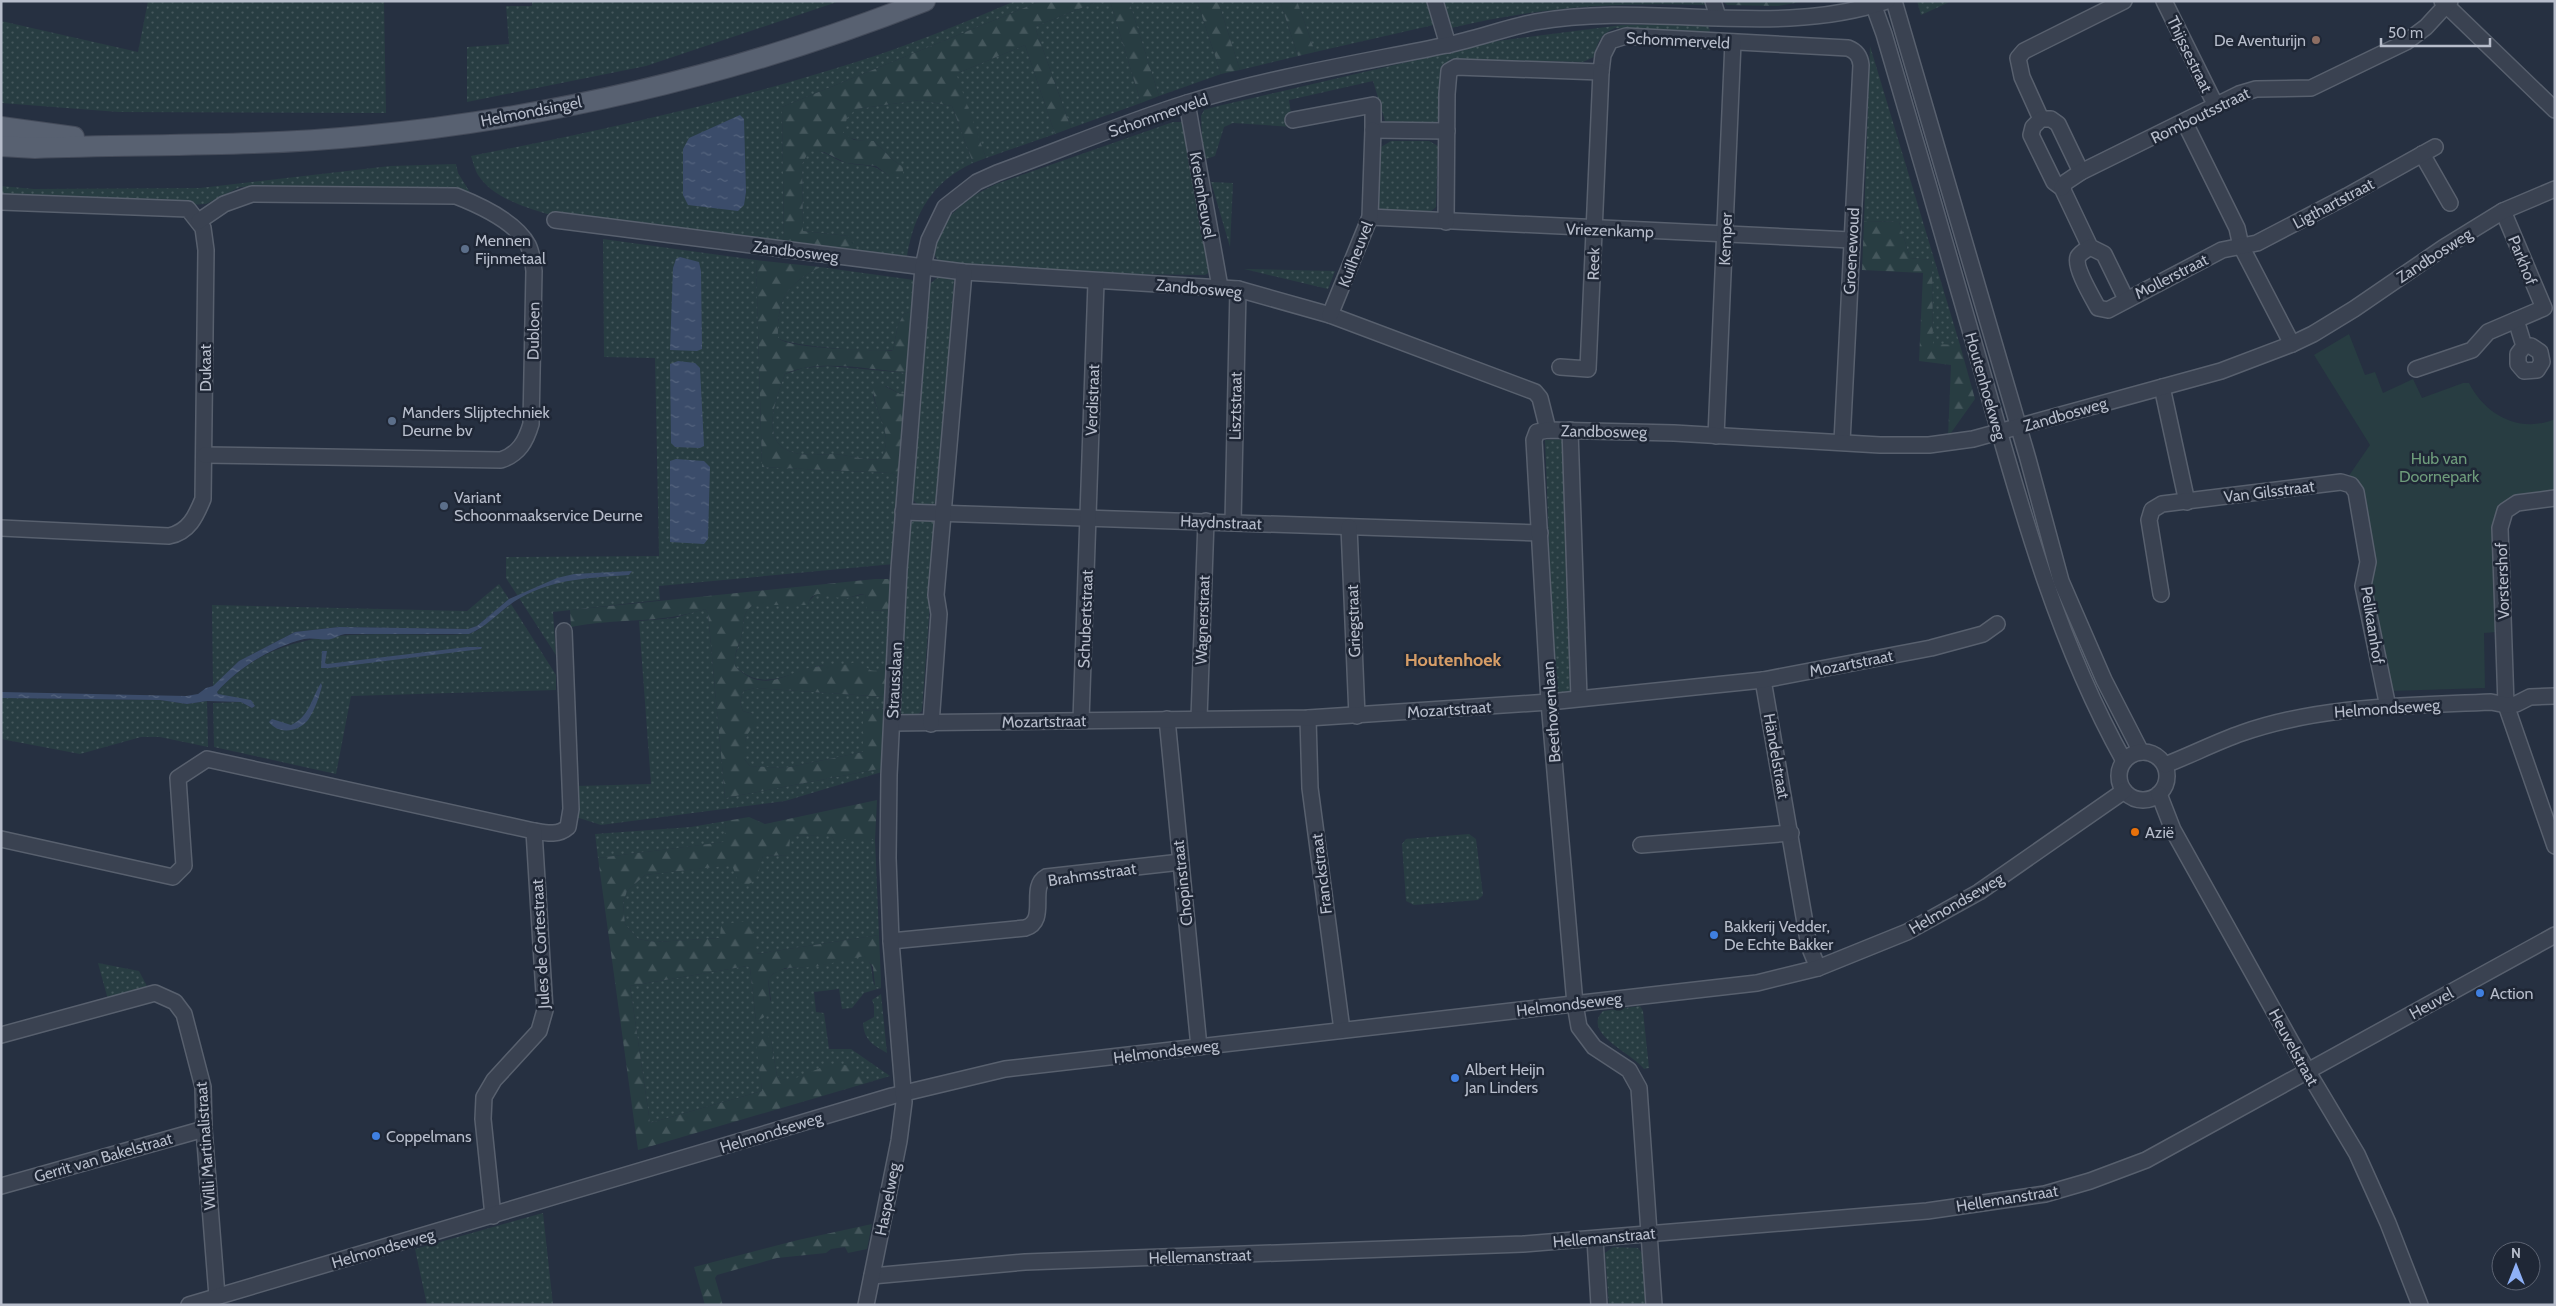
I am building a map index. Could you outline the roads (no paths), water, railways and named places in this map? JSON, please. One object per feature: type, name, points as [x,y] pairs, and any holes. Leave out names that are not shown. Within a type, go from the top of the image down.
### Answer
[{"type":"main road","name":"Helmondsingel","points":[[1,146],[35,148],[274,143],[364,136],[504,117],[611,96],[705,74],[790,49],[925,1]]},
{"type":"main road","name":"Helmondsingel","points":[[1,128],[123,145]]},
{"type":"street","points":[[1434,1],[1448,45]]},
{"type":"street","name":"Schommerveld","points":[[1713,1],[1718,17]]},
{"type":"street","name":"Houtenhoekweg","points":[[1894,1],[2061,581],[2104,680],[2141,752]]},
{"type":"street","name":"Thijssestraat","points":[[2164,1],[2216,106]]},
{"type":"street","points":[[2041,119],[2022,77],[2018,58],[2024,51],[2122,2]]},
{"type":"street","name":"Schommerveld","points":[[923,267],[929,240],[945,207],[977,182],[1187,104],[1310,71],[1448,45],[1535,22],[1603,15],[1813,17],[1877,3]]},
{"type":"street","name":"Houtenhoekweg","points":[[1877,3],[1884,34],[1941,225],[2030,538],[2055,613],[2124,761]]},
{"type":"street","points":[[2446,3],[2555,110]]},
{"type":"street","name":"Romboutsstraat","points":[[2062,188],[2066,182],[2081,172],[2185,123],[2239,94],[2256,89],[2311,88],[2406,42],[2426,28],[2446,3]]},
{"type":"street","name":"Schommerveld","points":[[1601,72],[1606,47],[1616,37],[1848,48],[1858,54],[1860,59]]},
{"type":"street","name":"Kemper","points":[[1716,436],[1733,42]]},
{"type":"street","name":"Groenewoud","points":[[1842,442],[1860,59]]},
{"type":"street","points":[[1446,222],[1447,94],[1450,71],[1456,67],[1601,72]]},
{"type":"street","name":"Reek","points":[[1560,367],[1588,369],[1601,72]]},
{"type":"street","name":"Kreienheuvel","points":[[1187,104],[1220,287]]},
{"type":"street","points":[[1294,120],[1373,105],[1373,130],[1447,131]]},
{"type":"street","points":[[2081,172],[2058,124],[2051,119],[2041,119],[2033,128],[2031,135],[2054,182],[2062,188],[2090,247],[2104,254],[2126,299]]},
{"type":"street","points":[[2185,123],[2237,228],[2241,246],[2292,344]]},
{"type":"street","name":"Kuilheuvel","points":[[1330,315],[1370,217],[1373,130]]},
{"type":"street","name":"Ligthartstraat","points":[[2241,246],[2257,243],[2429,150],[2450,203]]},
{"type":"street","name":"Zandbosweg","points":[[555,220],[964,272],[1096,282],[1238,289],[1330,315],[1535,392],[1540,398],[1548,430],[1929,445],[1955,443],[2000,432],[2221,371],[2292,344],[2354,309],[2443,248],[2504,211],[2555,189]]},
{"type":"street","name":"Dubloen","points":[[199,221],[224,204],[252,194],[456,196],[483,206],[521,235],[531,252],[534,272],[531,424],[522,446],[508,458],[501,460],[205,455]]},
{"type":"street","points":[[1,202],[188,208],[199,221]]},
{"type":"street","name":"Parkhof","points":[[2416,368],[2472,350],[2488,332],[2544,308],[2504,211]]},
{"type":"street","name":"Vriezenkamp","points":[[1370,217],[1851,240]]},
{"type":"street","name":"Dukaat","points":[[1,528],[168,536],[185,530],[196,515],[203,499],[205,455],[206,250],[203,228],[199,221]]},
{"type":"street","name":"Mollerstraat","points":[[2090,247],[2081,252],[2077,259],[2078,267],[2098,308],[2102,311],[2108,310],[2222,250],[2241,246]]},
{"type":"street","name":"Strausslaan","points":[[903,1093],[891,941],[888,858],[892,723],[903,512],[923,267]]},
{"type":"street","points":[[931,724],[939,614],[936,594],[964,272]]},
{"type":"street","name":"Verdistraat","points":[[1089,518],[1096,282]]},
{"type":"street","name":"Lisztstraat","points":[[1233,523],[1238,289]]},
{"type":"street","points":[[2516,320],[2524,346]]},
{"type":"street","points":[[2162,387],[2187,502]]},
{"type":"street","name":"Beethovenlaan","points":[[1548,430],[1539,430],[1534,440],[1549,702],[1575,1004],[1579,1027],[1594,1047],[1629,1070],[1639,1088],[1654,1305]]},
{"type":"street","name":"Beethovenlaan","points":[[1570,430],[1579,698]]},
{"type":"street","name":"Van Gilsstraat","points":[[2161,594],[2149,520],[2152,510],[2162,504],[2341,482],[2351,485]]},
{"type":"street","name":"Pelikaanhof","points":[[2351,485],[2356,492],[2368,562],[2363,586],[2388,707]]},
{"type":"street","name":"Vorstershof","points":[[2555,498],[2517,503],[2505,511],[2500,528],[2506,705],[2555,846]]},
{"type":"street","name":"Haydnstraat","points":[[903,512],[1540,533]]},
{"type":"street","name":"Schubertstraat","points":[[1081,720],[1089,518]]},
{"type":"street","name":"Wagnerstraat","points":[[1199,718],[1206,521]]},
{"type":"street","name":"Griegstraat","points":[[1349,527],[1357,716]]},
{"type":"street","name":"Mozartstraat","points":[[892,723],[1308,718],[1549,702],[1764,680],[1931,648],[1983,634],[1997,624]]},
{"type":"street","points":[[1,839],[173,876],[184,866],[178,778],[207,759],[554,834],[568,827],[571,809],[564,631]]},
{"type":"street","name":"Händelstraat","points":[[1764,680],[1809,946],[1818,968]]},
{"type":"street","name":"Helmondseweg","points":[[2165,765],[2243,732],[2330,712],[2491,702],[2506,705],[2516,704],[2530,697],[2555,696]]},
{"type":"street","name":"Franckstraat","points":[[1308,718],[1310,788],[1342,1030]]},
{"type":"street","name":"Chopinstraat","points":[[1167,719],[1199,1047]]},
{"type":"street","points":[[2141,752],[2156,755],[2165,765],[2168,777],[2164,789],[2159,794],[2145,800],[2134,799],[2124,791],[2120,783],[2120,771],[2124,761],[2131,755],[2141,752]]},
{"type":"street","name":"Helmondseweg","points":[[189,1305],[903,1093],[1005,1069],[1757,982],[1818,968],[1907,932],[1980,892],[2124,791]]},
{"type":"street","name":"Heuvelstraat","points":[[2159,794],[2173,830],[2308,1072],[2357,1154],[2388,1223],[2420,1305]]},
{"type":"street","name":"Jules de Cortestraat","points":[[493,1216],[483,1118],[484,1097],[494,1080],[539,1031],[545,1010],[534,831]]},
{"type":"street","points":[[1641,845],[1791,833]]},
{"type":"street","name":"Brahmsstraat","points":[[891,941],[1025,928],[1030,926],[1036,919],[1040,885],[1046,877],[1181,862]]},
{"type":"street","name":"Heuvel","points":[[2308,1072],[2555,935]]},
{"type":"street","name":"Willi Martinalistraat","points":[[1,1035],[155,993],[175,1002],[184,1014],[203,1087],[204,1129],[217,1296]]},
{"type":"street","name":"Hellemanstraat","points":[[872,1276],[1025,1262],[1523,1244],[1595,1239],[1927,1210],[2045,1194],[2090,1182],[2146,1160],[2308,1072]]},
{"type":"street","name":"Haspelweg","points":[[866,1305],[899,1141],[904,1102],[903,1093]]},
{"type":"street","name":"Gerrit van Bakelstraat","points":[[1,1186],[204,1129]]},
{"type":"street","points":[[1595,1239],[1599,1305]]},
{"type":"water","points":[[740,115],[744,119],[746,192],[744,205],[738,211],[688,205],[683,195],[683,149],[689,138]]},
{"type":"water","points":[[680,257],[699,262],[701,271],[702,349],[697,351],[670,350],[673,268],[676,259]]},
{"type":"water","points":[[678,361],[695,363],[700,368],[704,446],[700,448],[675,447],[671,443],[670,364]]},
{"type":"water","points":[[676,459],[704,461],[710,467],[708,539],[704,544],[670,542],[670,461]]},
{"type":"water","points":[[632,571],[629,575],[573,580],[533,591],[513,602],[483,626],[469,634],[345,634],[333,639],[307,639],[280,647],[246,666],[217,692],[218,694],[251,700],[255,706],[252,708],[241,702],[207,701],[187,704],[160,700],[1,698],[1,692],[186,696],[198,694],[206,688],[213,686],[239,661],[295,632],[339,627],[468,629],[477,626],[509,599],[557,578],[574,574]]},
{"type":"water","points":[[467,647],[482,647],[481,649],[321,668],[322,651],[327,651],[325,663],[327,664]]},
{"type":"water","points":[[321,683],[322,686],[315,708],[304,724],[294,729],[283,730],[278,729],[269,722],[272,719],[291,725],[297,721],[306,712]]},
{"type":"place","name":"De Aventurijn","points":[[2316,40]]},
{"type":"place","name":"Mennen Fijnmetaal","points":[[465,249]]},
{"type":"place","name":"Manders Slijptechniek Deurne bv","points":[[392,421]]},
{"type":"place","name":"Variant Schoonmaakservice Deurne","points":[[444,506]]},
{"type":"place","name":"Azië","points":[[2135,832]]},
{"type":"place","name":"Bakkerij Vedder, De Echte Bakker","points":[[1714,935]]},
{"type":"place","name":"Action","points":[[2480,993]]},
{"type":"place","name":"Albert Heijn Jan Linders","points":[[1455,1078]]},
{"type":"place","name":"Coppelmans","points":[[376,1136]]},
{"type":"district","name":"Houtenhoek","points":[[1453,660]]},
{"type":"park label","name":"Hub van Doornepark","points":[[2439,467]]}]
